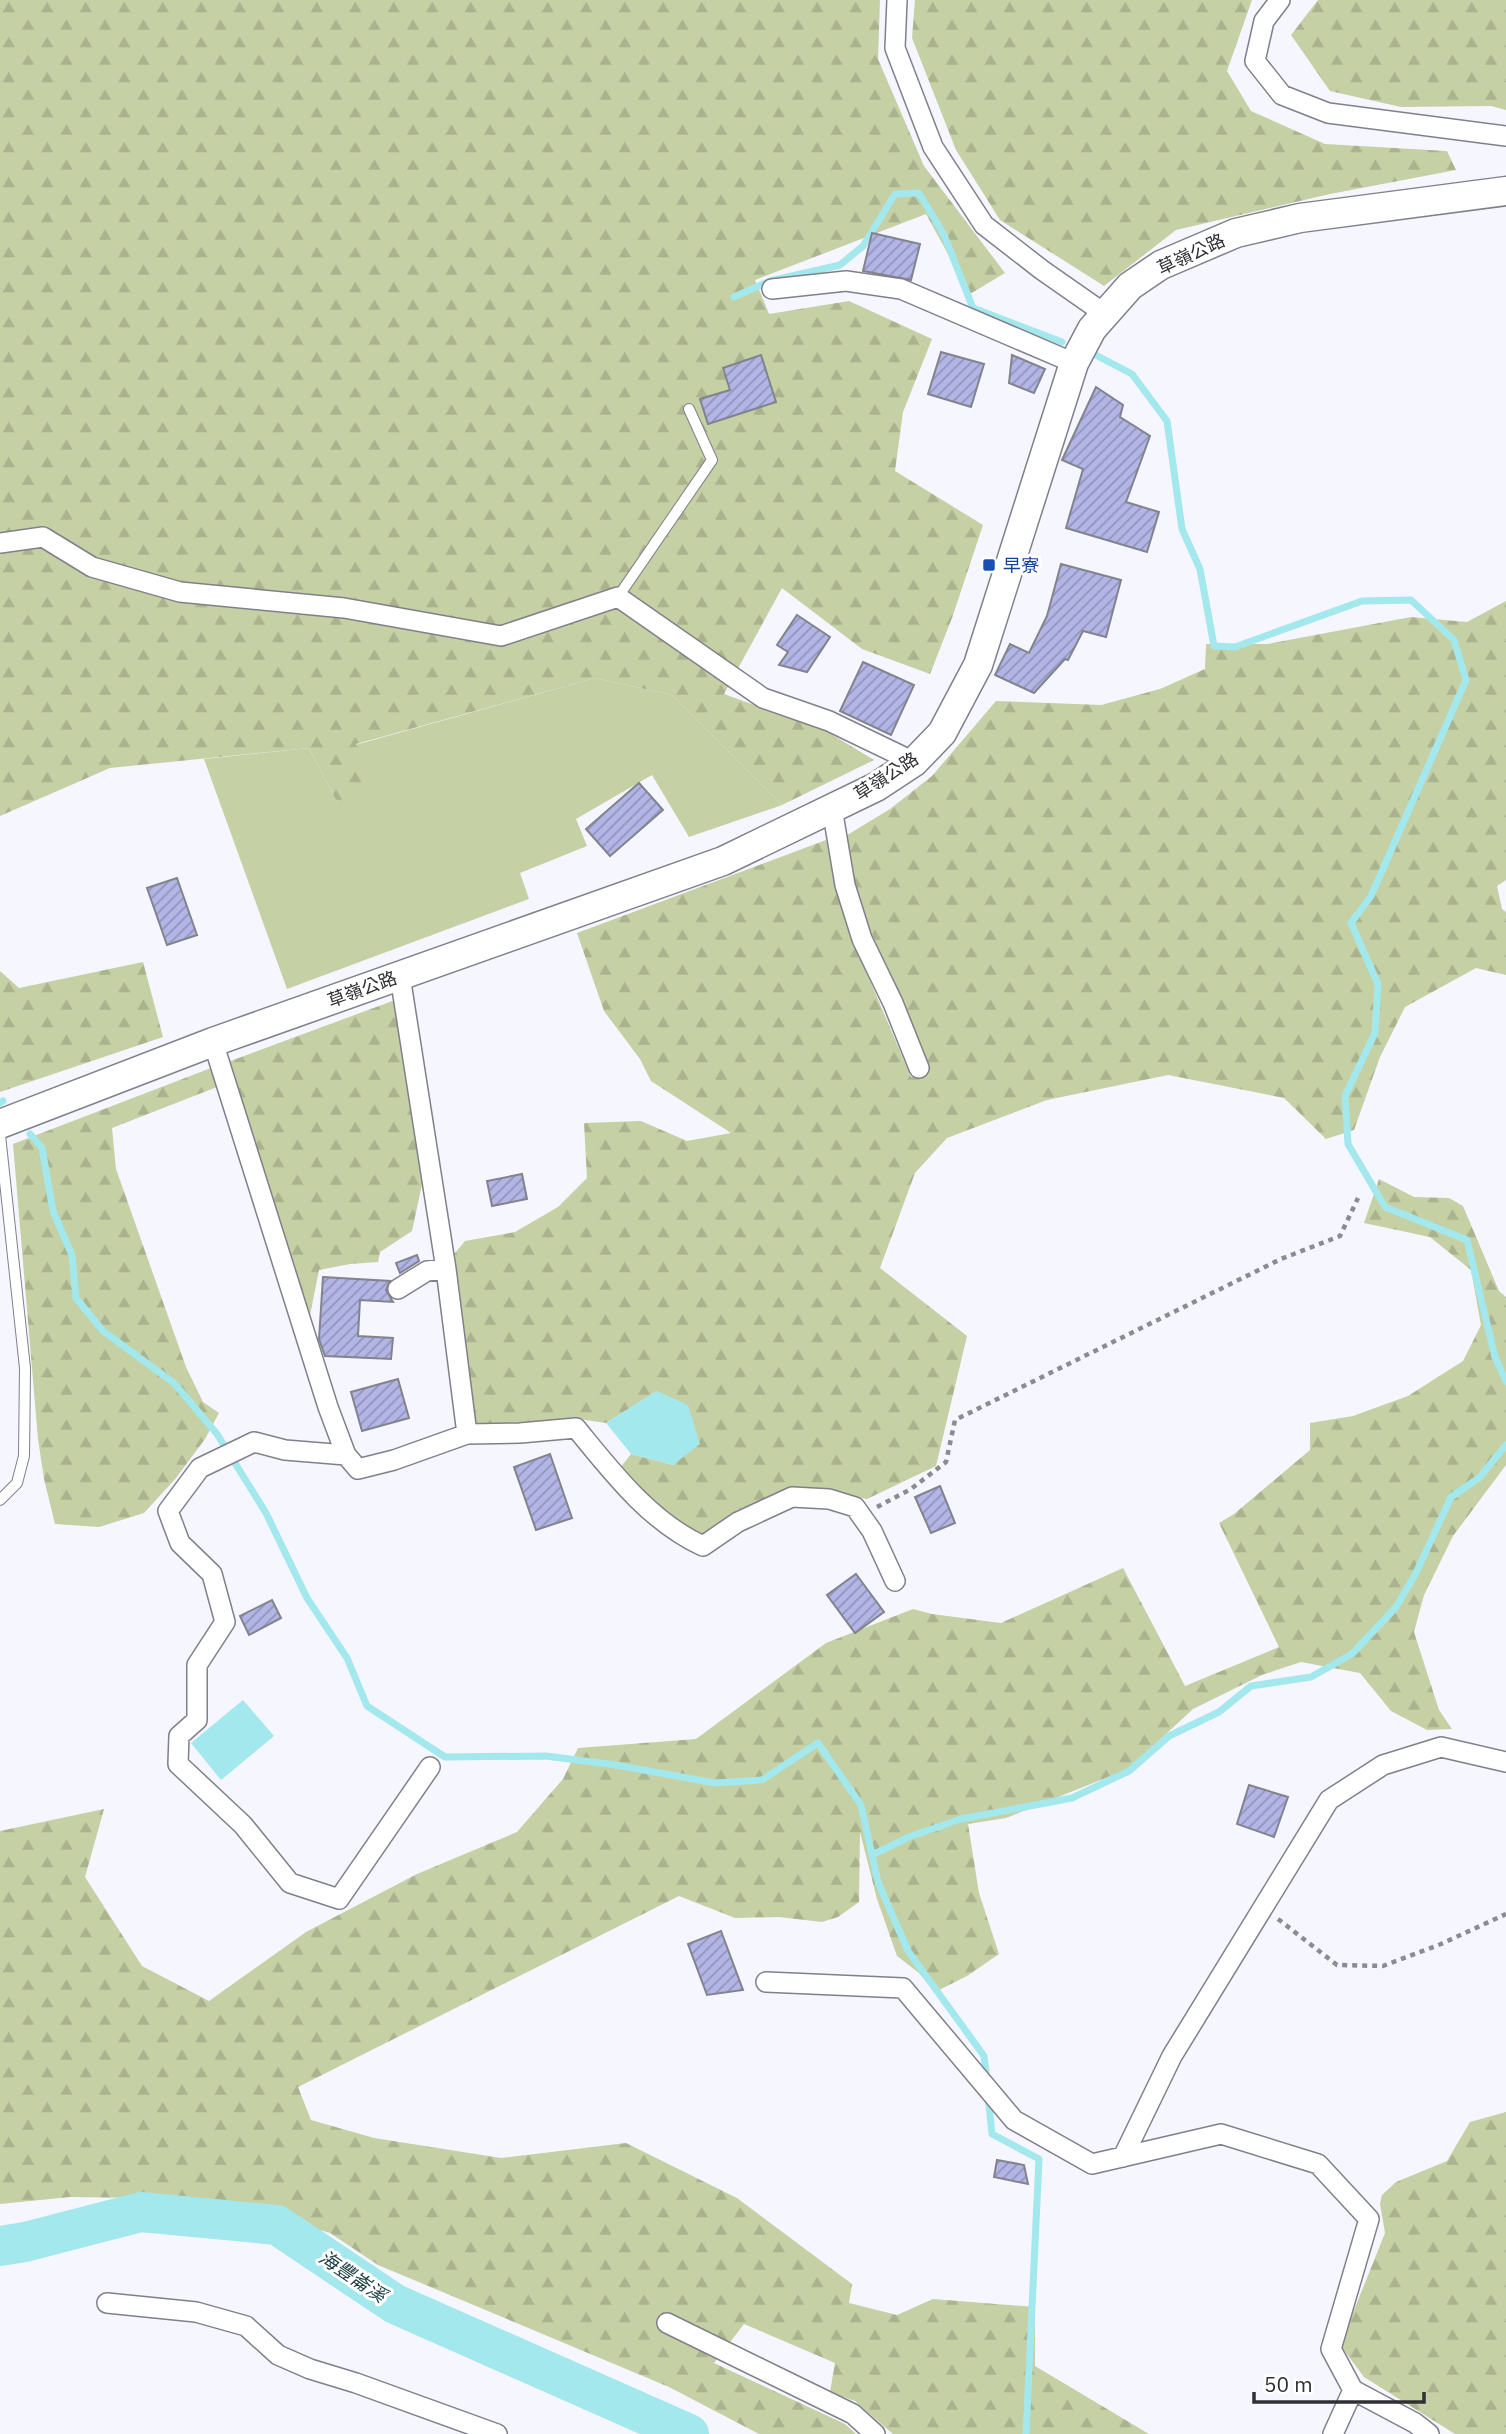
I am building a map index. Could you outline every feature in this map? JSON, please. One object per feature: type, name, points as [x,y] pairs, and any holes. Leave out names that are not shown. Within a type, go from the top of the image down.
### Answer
[{"type":"main road","name":"草嶺公路","points":[[0,1124],[213,1042],[723,861],[876,787],[914,762],[942,733],[978,666],[1074,363],[1092,328],[1130,286],[1161,265],[1236,233],[1300,218],[1506,191]]},
{"type":"street","points":[[897,0],[895,48],[933,148],[976,214],[984,225],[1022,255],[1105,314]]},
{"type":"street","points":[[1280,0],[1264,21],[1255,61],[1282,95],[1328,113],[1506,136]]},
{"type":"street","points":[[772,289],[846,281],[901,289],[1074,363]]},
{"type":"street","points":[[0,543],[43,537],[92,567],[180,592],[344,608],[501,636],[618,597],[763,698],[829,720],[914,762]]},
{"type":"street","points":[[832,808],[845,885],[862,939],[893,1003],[919,1068]]},
{"type":"street","points":[[401,975],[446,1269],[467,1434]]},
{"type":"street","points":[[213,1042],[328,1407],[346,1455],[358,1469],[394,1460],[467,1434],[576,1428],[614,1475],[682,1537],[703,1546],[738,1522],[792,1497],[829,1499],[855,1507],[872,1531],[895,1581]]},
{"type":"street","points":[[398,1289],[426,1271],[446,1269]]},
{"type":"street","points":[[346,1455],[285,1450],[254,1442],[200,1468],[168,1511],[180,1543],[212,1574],[225,1622],[197,1665],[197,1720],[179,1736],[178,1764],[243,1825],[290,1884],[339,1899],[430,1767]]},
{"type":"street","points":[[1123,2157],[1171,2056],[1329,1800],[1384,1765],[1441,1747],[1506,1762]]},
{"type":"street","points":[[766,1982],[903,1987],[1014,2120],[1092,2164],[1221,2134],[1318,2164],[1369,2219],[1331,2349],[1353,2390],[1415,2423],[1429,2434]]},
{"type":"street","points":[[107,2303],[196,2312],[246,2326],[278,2354],[310,2369],[498,2434]]},
{"type":"street","points":[[667,2323],[853,2414],[875,2434]]},
{"type":"street","points":[[1333,2434],[1353,2390]]},
{"type":"lane","points":[[618,597],[712,460],[689,409]]},
{"type":"lane","points":[[0,1135],[25,1368],[24,1456],[18,1483],[0,1500]]},
{"type":"path","points":[[861,1516],[911,1489],[946,1462],[955,1420],[1281,1259],[1340,1236],[1357,1198]]},
{"type":"path","points":[[1264,1908],[1337,1965],[1383,1966],[1441,1944],[1506,1914]]},
{"type":"green space","points":[[0,0],[880,0],[878,59],[924,166],[1005,273],[970,294],[926,214],[755,280],[769,314],[849,301],[932,339],[903,412],[895,471],[983,525],[930,674],[862,649],[782,588],[724,694],[826,731],[874,760],[782,805],[672,695],[595,678],[356,744],[377,789],[337,802],[309,748],[110,768],[0,816]]},
{"type":"green space","points":[[915,0],[1252,0],[1227,71],[1251,111],[1325,144],[1447,151],[1456,170],[1330,194],[1176,230],[1104,286],[1000,220],[956,150],[912,38]]},
{"type":"green space","points":[[1318,0],[1506,0],[1506,110],[1491,106],[1401,107],[1330,91],[1291,35]]},
{"type":"green space","points":[[1506,601],[1506,880],[1497,886],[1502,909],[1506,912],[1506,975],[1476,968],[1405,1007],[1380,1057],[1354,1130],[1326,1139],[1284,1098],[1168,1075],[1047,1100],[947,1138],[915,1173],[880,1268],[967,1336],[936,1466],[867,1499],[796,1488],[737,1510],[706,1535],[678,1524],[620,1468],[631,1454],[673,1465],[657,1391],[606,1423],[579,1419],[469,1425],[442,1269],[465,1241],[515,1232],[558,1207],[587,1178],[584,1123],[641,1121],[687,1141],[731,1133],[651,1081],[640,1059],[604,1011],[577,933],[826,840],[854,943],[911,1077],[924,1077],[924,1058],[858,901],[844,837],[890,809],[932,776],[996,701],[1101,705],[1160,689],[1205,669],[1206,644],[1268,644],[1411,617],[1467,622]]},
{"type":"green space","points":[[595,678],[672,695],[782,805],[689,837],[652,775],[576,819],[587,846],[520,873],[529,899],[287,989],[204,759],[309,748],[337,802],[355,745]]},
{"type":"green space","points":[[143,962],[163,1037],[0,1092],[0,971],[19,988]]},
{"type":"green space","points":[[395,1000],[424,1175],[412,1231],[380,1252],[378,1262],[319,1270],[310,1315],[228,1062]]},
{"type":"green space","points":[[211,1068],[217,1087],[112,1128],[116,1169],[186,1367],[203,1402],[219,1413],[205,1439],[176,1478],[144,1513],[99,1527],[55,1524],[38,1439],[13,1144]]},
{"type":"green space","points":[[1379,1179],[1414,1197],[1449,1198],[1463,1206],[1499,1291],[1506,1297],[1506,1465],[1453,1536],[1424,1595],[1414,1632],[1439,1710],[1452,1729],[1427,1730],[1391,1711],[1360,1673],[1301,1662],[1262,1675],[1193,1709],[1128,1769],[1006,1818],[968,1824],[979,1893],[999,1954],[967,1976],[935,1992],[919,1973],[897,1956],[877,1899],[860,1832],[859,1902],[838,1917],[822,1922],[779,1917],[735,1918],[679,1896],[298,2087],[311,2120],[374,2138],[501,2158],[626,2143],[737,2198],[852,2284],[849,2303],[897,2315],[933,2299],[1035,2307],[1035,2366],[1149,2434],[893,2434],[855,2401],[830,2392],[835,2363],[744,2324],[714,2363],[845,2424],[856,2434],[759,2434],[669,2387],[378,2265],[330,2233],[212,2199],[70,2197],[0,2204],[0,1831],[104,1809],[85,1877],[142,1966],[209,2001],[306,1932],[417,1874],[517,1832],[563,1779],[578,1748],[696,1739],[826,1643],[913,1609],[1001,1623],[1123,1568],[1185,1686],[1279,1647],[1219,1523],[1234,1514],[1310,1450],[1310,1423],[1353,1416],[1408,1396],[1463,1361],[1481,1325],[1471,1270],[1430,1237],[1364,1223]]},
{"type":"green space","points":[[1506,2112],[1506,2434],[1455,2434],[1364,2377],[1340,2345],[1385,2233],[1380,2204],[1382,2195],[1396,2182],[1447,2161],[1470,2122]]},
{"type":"water","points":[[657,1391],[688,1405],[700,1444],[673,1465],[631,1454],[606,1423]]},
{"type":"water","points":[[243,1700],[274,1736],[221,1780],[191,1743]]},
{"type":"building","points":[[872,233],[920,244],[911,280],[863,271]]},
{"type":"building","points":[[941,352],[984,364],[971,407],[928,394]]},
{"type":"building","points":[[761,355],[776,402],[708,424],[700,399],[730,390],[723,368]]},
{"type":"building","points":[[1012,355],[1045,369],[1034,393],[1009,383]]},
{"type":"building","points":[[1096,387],[1123,405],[1120,417],[1150,436],[1126,502],[1159,512],[1147,552],[1066,528],[1083,469],[1062,460]]},
{"type":"building","points":[[1061,564],[1121,580],[1106,637],[1083,631],[1068,660],[1065,659],[1034,693],[995,675],[1010,644],[1029,653],[1047,616]]},
{"type":"building","points":[[797,615],[830,637],[807,672],[779,665],[788,652],[777,645]]},
{"type":"building","points":[[863,662],[914,685],[891,735],[840,711]]},
{"type":"building","points":[[639,783],[663,810],[610,856],[586,829]]},
{"type":"building","points":[[177,878],[197,935],[167,945],[147,888]]},
{"type":"building","points":[[522,1174],[527,1199],[492,1206],[487,1181]]},
{"type":"building","points":[[417,1255],[419,1261],[400,1273],[396,1263]]},
{"type":"building","points":[[323,1277],[390,1281],[386,1290],[393,1302],[360,1300],[358,1336],[393,1338],[391,1359],[325,1356],[319,1339]]},
{"type":"building","points":[[398,1379],[409,1418],[362,1431],[351,1392]]},
{"type":"building","points":[[550,1454],[572,1518],[536,1530],[514,1467]]},
{"type":"building","points":[[940,1486],[955,1523],[931,1533],[915,1497]]},
{"type":"building","points":[[856,1574],[884,1612],[855,1633],[827,1595]]},
{"type":"building","points":[[272,1600],[281,1618],[249,1635],[240,1616]]},
{"type":"building","points":[[1249,1785],[1288,1797],[1274,1837],[1237,1824]]},
{"type":"building","points":[[721,1931],[743,1990],[707,1995],[688,1944]]},
{"type":"building","points":[[997,2160],[1024,2165],[1028,2184],[994,2177]]},
{"type":"waterway","points":[[734,297],[770,281],[840,265],[863,246],[895,194],[919,193],[944,235],[973,308],[1062,342]]},
{"type":"waterway","points":[[1090,352],[1132,374],[1167,421],[1182,529],[1200,569],[1214,646],[1235,647],[1362,601],[1411,600],[1454,640],[1466,680],[1371,896],[1351,923],[1378,984],[1375,1033],[1345,1096],[1348,1144],[1385,1207],[1467,1240],[1495,1357],[1506,1381]]},
{"type":"waterway","points":[[30,1134],[42,1148],[53,1211],[72,1255],[76,1298],[103,1331],[174,1383],[217,1434],[266,1513],[307,1598],[347,1658],[367,1706],[445,1757],[546,1756],[616,1765],[715,1783],[762,1780],[818,1743],[861,1805],[878,1882],[908,1951],[984,2056],[987,2081]]},
{"type":"waterway","points":[[872,1855],[909,1837],[961,1819],[1072,1798],[1129,1771],[1169,1736],[1219,1712],[1251,1686],[1311,1677],[1352,1654],[1396,1607],[1416,1573],[1451,1497],[1479,1478],[1506,1445]]},
{"type":"waterway","points":[[988,2096],[992,2134],[1039,2159],[1026,2434]]},
{"type":"waterway","name":"海豐崙溪","points":[[0,2246],[141,2212],[277,2225],[395,2304],[689,2434]]},
{"type":"place","name":"早寮","points":[[989,565]]}]
